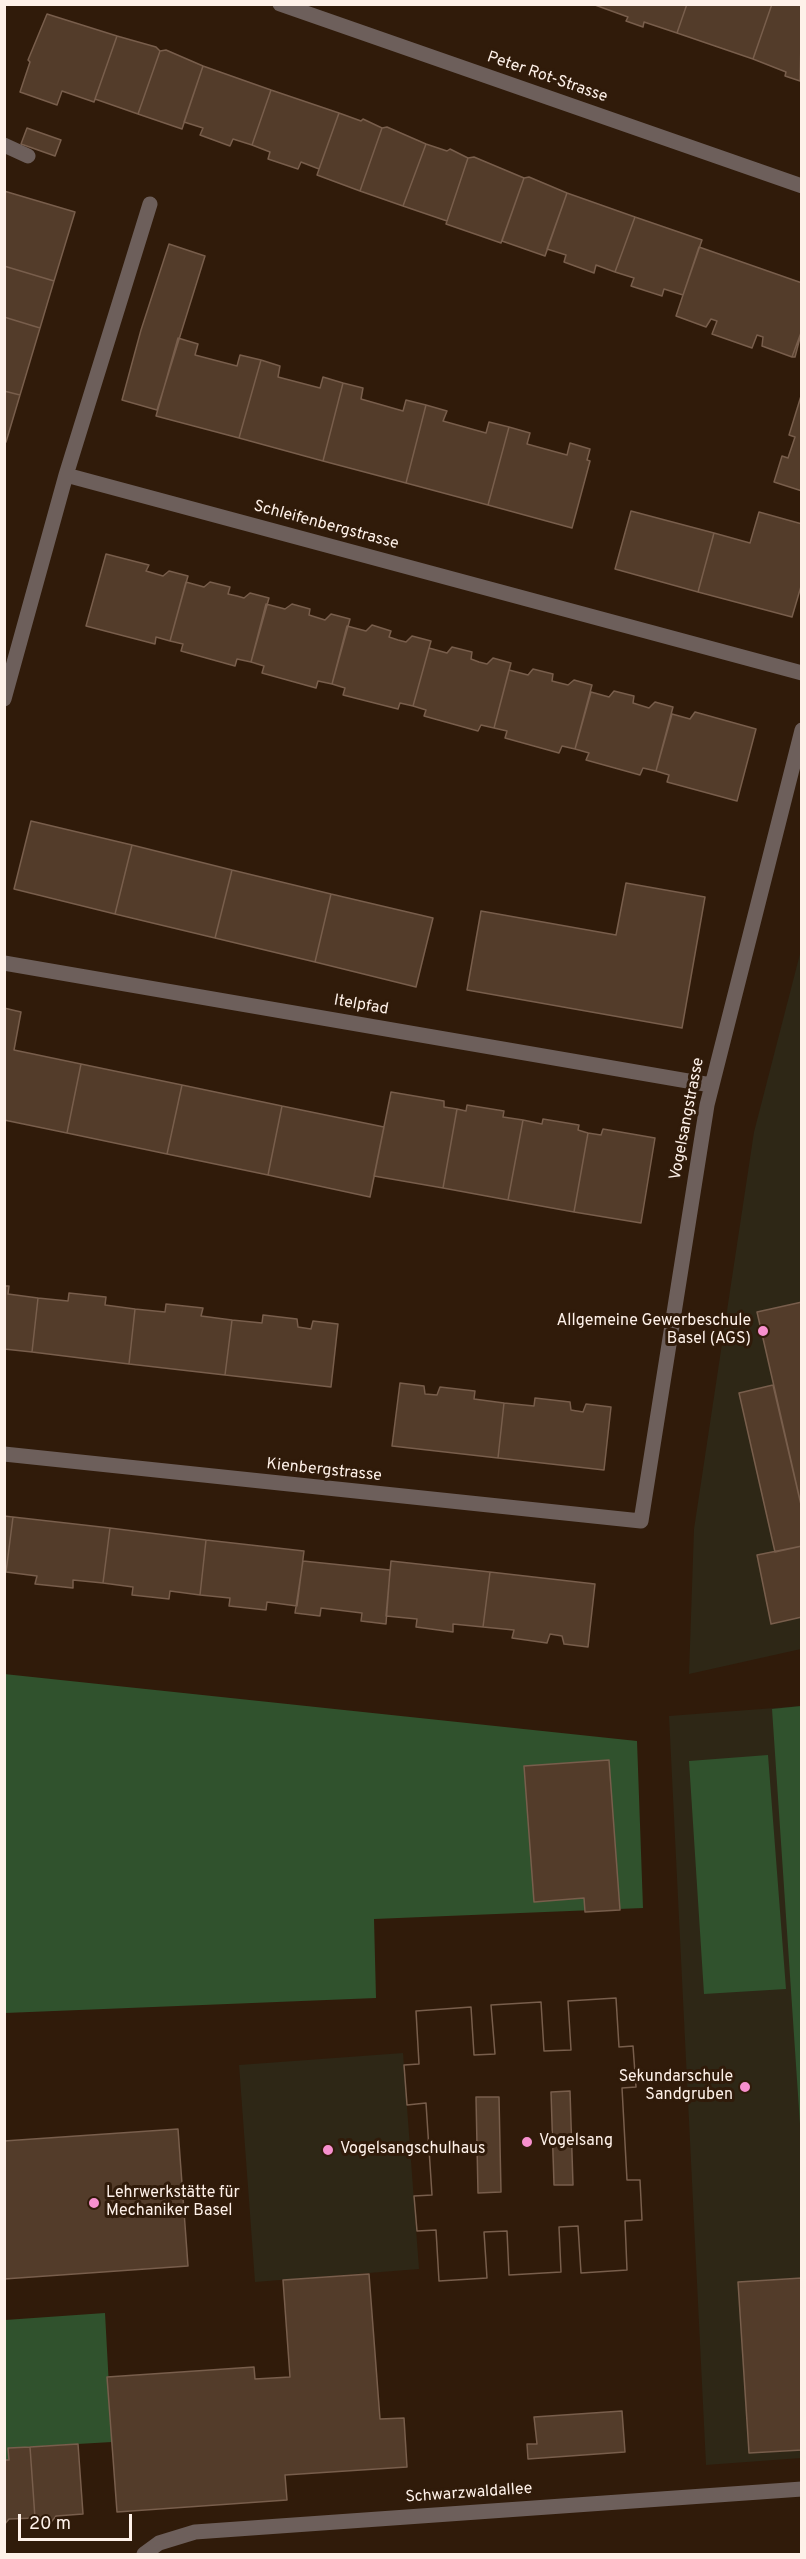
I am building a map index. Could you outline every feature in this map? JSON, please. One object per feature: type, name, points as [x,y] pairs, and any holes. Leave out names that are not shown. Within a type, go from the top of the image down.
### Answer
[{"type":"street","name":"Peter Rot-Strasse","points":[[280,4],[801,186]]},
{"type":"street","points":[[4,145],[28,156]]},
{"type":"street","points":[[4,699],[66,475],[150,204]]},
{"type":"street","name":"Schleifenbergstrasse","points":[[66,475],[801,672]]},
{"type":"street","name":"Vogelsangstrasse","points":[[641,1521],[711,1085],[801,730]]},
{"type":"street","name":"Itelpfad","points":[[4,963],[711,1085]]},
{"type":"street","name":"Kienbergstrasse","points":[[4,1454],[641,1521]]},
{"type":"street","name":"Schwarzwaldallee","points":[[144,2554],[159,2543],[195,2532],[801,2489]]},
{"type":"shaded area","name":"Allgemeine Gewerbeschule Basel (AGS)","points":[[801,950],[801,1649],[689,1674],[694,1529],[754,1132]]},
{"type":"shaded area","name":"Sekundarschule Sandgruben","points":[[801,1706],[801,2458],[706,2465],[669,1716]]},
{"type":"shaded area","name":"Vogelsangschulhaus","points":[[403,2053],[419,2269],[255,2282],[239,2065]]},
{"type":"green space","points":[[4,1674],[637,1741],[643,1908],[374,1919],[376,1998],[5,2013]]},
{"type":"green space","points":[[802,1706],[801,2139],[772,1709]]},
{"type":"green space","points":[[768,1755],[786,1989],[704,1994],[689,1761]]},
{"type":"green space","points":[[105,2313],[112,2442],[9,2448],[9,2460],[5,2460],[5,2320]]},
{"type":"building","points":[[687,4],[677,33],[644,22],[643,27],[626,21],[628,17],[595,5]]},
{"type":"building","points":[[687,4],[772,4],[753,59],[677,33]]},
{"type":"building","points":[[772,4],[802,4],[800,81],[785,76],[786,72],[753,59]]},
{"type":"building","points":[[47,14],[117,36],[94,102],[62,91],[57,105],[20,92],[30,62],[28,60]]},
{"type":"building","points":[[117,36],[156,47],[160,51],[138,114],[95,99]]},
{"type":"building","points":[[166,50],[203,66],[182,129],[138,114],[160,51]]},
{"type":"building","points":[[203,66],[271,90],[252,145],[233,139],[230,146],[200,135],[203,128],[184,122]]},
{"type":"building","points":[[271,90],[339,113],[319,169],[301,162],[298,169],[268,159],[270,152],[252,145]]},
{"type":"building","points":[[339,113],[361,121],[363,119],[382,128],[360,191],[317,175]]},
{"type":"building","points":[[387,127],[426,144],[403,206],[360,191],[382,128]]},
{"type":"building","points":[[27,128],[61,140],[55,156],[21,144]]},
{"type":"building","points":[[426,144],[447,151],[450,149],[468,158],[447,221],[403,206]]},
{"type":"building","points":[[474,157],[524,178],[501,243],[446,224],[468,158]]},
{"type":"building","points":[[529,177],[567,193],[545,256],[502,241],[524,178]]},
{"type":"building","points":[[4,191],[75,212],[54,281],[4,266]]},
{"type":"building","points":[[567,193],[635,217],[615,272],[596,265],[594,273],[564,262],[566,255],[547,249]]},
{"type":"building","points":[[635,217],[702,240],[683,295],[664,289],[662,296],[631,286],[634,278],[615,272]]},
{"type":"building","points":[[169,244],[205,256],[157,410],[122,400],[141,330]]},
{"type":"building","points":[[699,247],[802,283],[802,330],[792,357],[762,346],[763,337],[757,335],[752,348],[712,334],[717,321],[711,319],[706,327],[676,316]]},
{"type":"building","points":[[4,266],[54,281],[40,328],[4,317]]},
{"type":"building","points":[[4,317],[40,328],[20,395],[4,391]]},
{"type":"building","points":[[802,330],[795,357],[792,357]]},
{"type":"building","points":[[178,338],[198,344],[195,355],[237,366],[240,355],[261,360],[239,438],[156,416]]},
{"type":"building","points":[[261,360],[280,366],[278,377],[320,388],[323,377],[343,383],[323,461],[239,438]]},
{"type":"building","points":[[343,383],[363,388],[361,399],[403,411],[406,400],[426,405],[406,483],[323,461]]},
{"type":"building","points":[[4,391],[20,395],[6,442],[4,441]]},
{"type":"building","points":[[801,396],[802,491],[774,482],[782,456],[788,458],[795,437],[789,435]]},
{"type":"building","points":[[426,405],[447,411],[443,421],[486,433],[489,422],[509,427],[488,505],[406,483]]},
{"type":"building","points":[[509,427],[530,433],[527,444],[567,455],[570,443],[590,449],[587,460],[590,461],[572,528],[488,505]]},
{"type":"building","points":[[631,511],[714,533],[698,592],[615,569]]},
{"type":"building","points":[[759,512],[802,524],[802,583],[792,617],[698,592],[714,533],[750,543]]},
{"type":"building","points":[[106,554],[149,565],[146,571],[163,576],[169,571],[188,576],[170,641],[156,637],[155,644],[86,626]]},
{"type":"building","points":[[186,582],[204,587],[210,582],[230,587],[228,594],[244,598],[250,593],[269,598],[251,662],[237,659],[235,666],[181,651],[183,644],[170,641]]},
{"type":"building","points":[[266,604],[285,609],[292,604],[310,609],[309,615],[325,620],[331,614],[350,619],[332,684],[318,681],[316,688],[262,673],[264,666],[251,662]]},
{"type":"building","points":[[372,625],[391,631],[389,637],[398,640],[406,642],[412,636],[431,641],[413,706],[400,703],[398,709],[343,695],[345,688],[332,684],[347,626],[366,631]]},
{"type":"building","points":[[452,647],[472,652],[471,659],[479,662],[487,664],[493,658],[511,663],[494,728],[481,725],[478,731],[424,716],[426,710],[413,706],[429,648],[447,653]]},
{"type":"building","points":[[533,669],[553,674],[552,681],[568,685],[574,680],[592,685],[575,749],[562,746],[559,753],[505,738],[507,731],[494,728],[509,670],[528,675]]},
{"type":"building","points":[[614,691],[634,696],[633,703],[649,708],[655,702],[673,707],[656,771],[643,768],[640,775],[586,760],[589,753],[575,749],[591,692],[609,697]]},
{"type":"building","points":[[695,712],[756,729],[737,801],[667,782],[669,775],[656,771],[672,714],[690,719]]},
{"type":"building","points":[[31,821],[132,845],[115,914],[14,889]]},
{"type":"building","points":[[132,845],[232,870],[215,938],[115,914]]},
{"type":"building","points":[[232,870],[331,894],[315,962],[215,938]]},
{"type":"building","points":[[626,883],[705,897],[682,1028],[467,990],[481,911],[616,935]]},
{"type":"building","points":[[331,894],[433,918],[416,987],[315,962]]},
{"type":"building","points":[[4,1008],[21,1012],[14,1050],[81,1064],[67,1133],[4,1120]]},
{"type":"building","points":[[81,1064],[182,1085],[167,1154],[67,1133]]},
{"type":"building","points":[[182,1085],[282,1106],[268,1175],[167,1154]]},
{"type":"building","points":[[391,1092],[444,1101],[444,1107],[457,1109],[443,1188],[374,1176]]},
{"type":"building","points":[[467,1105],[504,1111],[503,1117],[523,1120],[508,1200],[443,1188],[457,1109],[466,1111]]},
{"type":"building","points":[[282,1106],[384,1127],[370,1197],[268,1175]]},
{"type":"building","points":[[543,1119],[579,1125],[578,1130],[588,1133],[574,1212],[508,1200],[523,1120],[542,1124]]},
{"type":"building","points":[[603,1129],[655,1138],[641,1223],[574,1212],[588,1133],[601,1135]]},
{"type":"building","points":[[4,1286],[9,1286],[8,1294],[38,1298],[32,1352],[4,1349]]},
{"type":"building","points":[[69,1293],[106,1297],[105,1305],[135,1309],[129,1364],[32,1352],[38,1298],[68,1301]]},
{"type":"building","points":[[802,1302],[802,1509],[757,1312]]},
{"type":"building","points":[[166,1304],[203,1308],[201,1316],[232,1320],[225,1375],[129,1364],[135,1309],[165,1312]]},
{"type":"building","points":[[263,1315],[297,1319],[298,1327],[311,1329],[313,1321],[338,1324],[331,1387],[225,1375],[232,1320],[262,1323]]},
{"type":"building","points":[[400,1383],[424,1386],[425,1394],[437,1395],[440,1387],[475,1391],[474,1399],[504,1403],[498,1458],[392,1446]]},
{"type":"building","points":[[773,1385],[802,1509],[802,1546],[775,1552],[739,1393]]},
{"type":"building","points":[[535,1398],[570,1402],[571,1410],[583,1412],[586,1404],[611,1407],[604,1470],[498,1458],[504,1403],[534,1406]]},
{"type":"building","points":[[4,1516],[13,1517],[6,1572],[4,1572]]},
{"type":"building","points":[[13,1517],[110,1528],[103,1583],[73,1580],[73,1588],[35,1584],[37,1576],[6,1572]]},
{"type":"building","points":[[110,1528],[206,1540],[200,1595],[170,1591],[169,1599],[132,1595],[133,1587],[103,1583]]},
{"type":"building","points":[[206,1540],[304,1551],[297,1606],[267,1602],[266,1610],[229,1606],[230,1598],[200,1595]]},
{"type":"building","points":[[802,1546],[802,1617],[771,1624],[757,1555]]},
{"type":"building","points":[[303,1561],[390,1570],[386,1624],[361,1621],[362,1613],[321,1608],[320,1616],[295,1613]]},
{"type":"building","points":[[391,1561],[490,1572],[483,1627],[453,1624],[453,1632],[416,1627],[417,1619],[386,1616]]},
{"type":"building","points":[[490,1572],[595,1584],[588,1647],[564,1644],[562,1636],[550,1634],[547,1643],[512,1638],[514,1630],[483,1627]]},
{"type":"building","points":[[609,1760],[620,1910],[585,1912],[584,1898],[534,1902],[524,1766]]},
{"type":"building","name":"Vogelsang","points":[[616,1998],[619,2047],[633,2046],[636,2087],[622,2088],[627,2180],[640,2180],[642,2220],[625,2221],[627,2270],[581,2273],[578,2226],[559,2227],[561,2272],[509,2275],[507,2231],[484,2232],[487,2278],[439,2281],[436,2230],[417,2231],[414,2196],[432,2195],[426,2103],[407,2105],[404,2065],[419,2064],[416,2011],[471,2007],[474,2055],[495,2054],[491,2005],[541,2002],[544,2051],[571,2050],[568,2001]],"holes":[[[570,2091],[573,2185],[554,2185],[551,2092]],[[476,2097],[499,2097],[501,2192],[478,2193]]]},
{"type":"building","name":"Vogelsang","points":[[616,1998],[619,2047],[633,2046],[636,2087],[622,2088],[627,2180],[640,2180],[642,2220],[625,2221],[627,2270],[581,2273],[578,2226],[559,2227],[561,2272],[509,2275],[507,2231],[484,2232],[487,2278],[439,2281],[436,2230],[417,2231],[414,2196],[432,2195],[426,2103],[407,2105],[404,2065],[419,2064],[416,2011],[471,2007],[474,2055],[495,2054],[491,2005],[541,2002],[544,2051],[571,2050],[568,2001]]},
{"type":"building","name":"Lehrwerkstätte für Mechaniker Basel","points":[[178,2129],[188,2266],[4,2279],[4,2141]]},
{"type":"building","points":[[369,2274],[380,2419],[404,2418],[407,2467],[285,2475],[287,2500],[117,2512],[107,2377],[254,2367],[255,2379],[290,2377],[283,2280]]},
{"type":"building","points":[[802,2278],[802,2450],[749,2453],[738,2282]]},
{"type":"building","points":[[622,2411],[625,2452],[528,2459],[527,2444],[537,2444],[534,2417]]},
{"type":"building","points":[[78,2444],[83,2514],[56,2516],[52,2521],[42,2522],[35,2518],[30,2447]]},
{"type":"building","points":[[30,2447],[35,2518],[9,2519],[4,2525],[4,2460],[9,2460],[8,2448]]},
{"type":"place","name":"Allgemeine Gewerbeschule Basel (AGS)","points":[[763,1331]]},
{"type":"place","name":"Sekundarschule Sandgruben","points":[[745,2087]]},
{"type":"place","name":"Vogelsang","points":[[527,2142]]},
{"type":"place","name":"Vogelsangschulhaus","points":[[328,2150]]},
{"type":"place","name":"Lehrwerkstätte für Mechaniker Basel","points":[[94,2203]]}]
